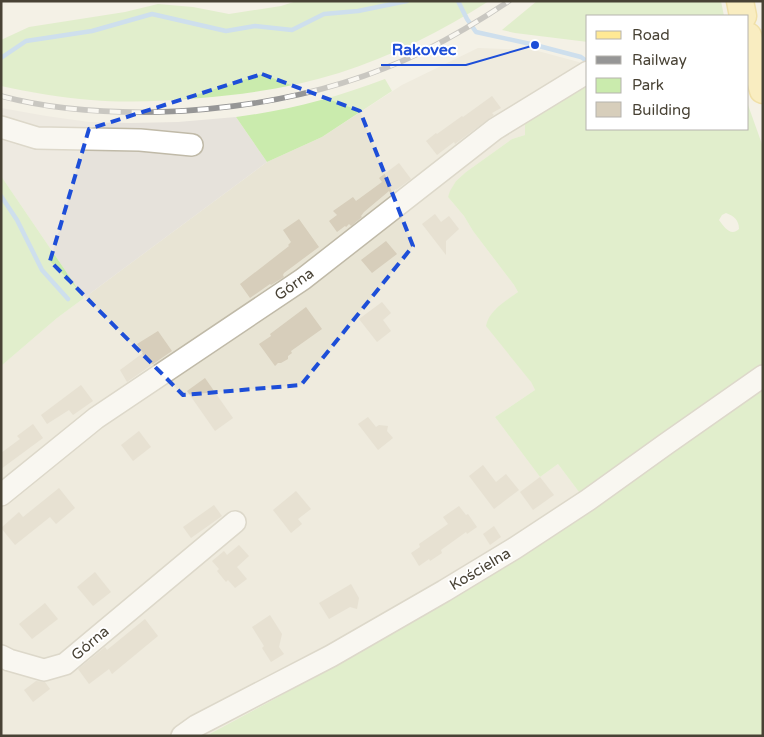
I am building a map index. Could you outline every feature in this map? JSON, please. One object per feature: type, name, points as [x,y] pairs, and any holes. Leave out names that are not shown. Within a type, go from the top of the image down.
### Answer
[{"type":"main road","points":[[740,1],[743,15]]},
{"type":"main road","points":[[749,40],[763,90]]},
{"type":"street","name":"Górna","points":[[1,495],[96,418],[303,279],[496,129],[586,73]]},
{"type":"street","points":[[1,128],[37,138],[140,140],[192,145]]},
{"type":"street","name":"Kościelna","points":[[182,736],[196,726],[340,651],[515,548],[588,500],[763,376]]},
{"type":"street","name":"Górna","points":[[1,656],[44,670],[65,664],[235,522]]},
{"type":"highlighted area","points":[[262,74],[360,111],[413,246],[301,385],[183,395],[50,261],[89,129]]},
{"type":"shaded area","points":[[478,48],[534,50],[586,64],[525,120],[525,135],[512,139],[466,172],[456,181],[448,197],[464,216],[518,292],[495,310],[535,390],[495,417],[540,477],[558,464],[582,496],[505,564],[206,736],[1,736],[1,366],[57,318],[267,162],[322,137],[402,85]]},
{"type":"shaded area","points":[[1,108],[89,122],[178,122],[236,117],[267,162],[84,298],[1,176]]},
{"type":"green space","points":[[297,1],[489,1],[453,23],[378,59],[322,78],[271,89],[201,98],[119,101],[69,98],[1,86],[1,40],[29,27],[125,12],[158,4],[193,7],[229,14],[281,6]]},
{"type":"green space","points":[[537,1],[721,1],[724,15],[586,15],[586,42],[502,30]]},
{"type":"green space","points":[[385,79],[392,91],[322,137],[267,162],[236,117],[312,103]]},
{"type":"green space","points":[[586,80],[586,130],[749,130],[749,108],[763,147],[763,369],[582,496],[558,464],[540,477],[495,417],[535,390],[531,382],[486,326],[494,311],[518,292],[464,216],[448,197],[456,181],[466,172],[512,139],[525,135],[525,120]],"holes":[[[726,213],[734,217],[739,229],[730,232],[719,220]]]},
{"type":"green space","points":[[1,176],[84,298],[57,318],[1,366]]},
{"type":"green space","points":[[763,386],[763,736],[206,736],[280,696],[324,669]]},
{"type":"building","points":[[492,96],[501,108],[492,113],[494,115],[455,144],[454,142],[437,155],[426,141]]},
{"type":"building","points":[[399,163],[411,179],[396,190],[390,193],[389,191],[351,226],[349,224],[337,232],[329,221],[337,215],[333,211],[353,197],[356,201],[382,182],[379,178]]},
{"type":"building","points":[[435,214],[441,222],[449,216],[459,229],[446,241],[446,255],[422,224]]},
{"type":"building","points":[[299,219],[319,247],[284,273],[284,277],[250,298],[240,284],[289,246],[291,242],[283,230]]},
{"type":"building","points":[[386,241],[397,254],[372,273],[361,260]]},
{"type":"building","points":[[382,302],[391,313],[383,320],[391,331],[377,342],[359,319]]},
{"type":"building","points":[[306,307],[322,329],[291,351],[292,353],[288,356],[288,359],[275,366],[259,344]]},
{"type":"building","points":[[158,331],[172,351],[127,382],[120,370],[143,353],[137,344]]},
{"type":"building","points":[[205,378],[233,418],[215,431],[187,391]]},
{"type":"building","points":[[81,385],[93,401],[73,415],[69,410],[47,424],[41,415]]},
{"type":"building","points":[[368,417],[376,427],[379,425],[388,426],[387,431],[393,438],[378,450],[358,424]]},
{"type":"building","points":[[33,424],[43,438],[1,469],[1,453],[20,439],[17,436]]},
{"type":"building","points":[[139,431],[151,447],[133,461],[121,445]]},
{"type":"building","points":[[483,465],[496,482],[506,474],[519,490],[494,509],[469,476]]},
{"type":"building","points":[[540,477],[554,495],[533,510],[520,492]]},
{"type":"building","points":[[59,488],[75,508],[56,524],[50,517],[15,545],[1,528],[19,512],[23,517]]},
{"type":"building","points":[[296,491],[311,509],[298,519],[302,524],[291,533],[273,510]]},
{"type":"building","points":[[214,505],[222,516],[191,538],[183,527]]},
{"type":"building","points":[[459,506],[466,515],[468,514],[477,527],[467,534],[466,532],[441,550],[442,553],[419,566],[411,553],[420,547],[419,544],[448,524],[443,517]]},
{"type":"building","points":[[494,526],[501,537],[490,545],[483,534]]},
{"type":"building","points":[[239,545],[249,556],[237,567],[247,579],[235,588],[228,580],[226,582],[212,561],[224,551],[227,555]]},
{"type":"building","points":[[95,572],[111,592],[93,606],[77,587]]},
{"type":"building","points":[[351,584],[359,598],[357,609],[350,607],[329,619],[319,603]]},
{"type":"building","points":[[45,603],[58,619],[32,639],[19,624]]},
{"type":"building","points":[[270,615],[282,634],[279,647],[284,654],[271,662],[252,627]]},
{"type":"building","points":[[145,619],[158,636],[112,674],[109,669],[89,684],[78,669],[105,647],[107,650]]},
{"type":"building","points":[[36,681],[45,682],[50,689],[33,702],[24,690]]},
{"type":"waterway","points":[[1,58],[26,41],[92,31],[152,14],[226,31],[255,26],[292,30],[324,14],[358,11],[407,1]]},
{"type":"waterway","points":[[458,1],[476,32],[535,45],[581,57],[586,61]]},
{"type":"waterway","points":[[1,196],[17,220],[42,270],[68,299]]},
{"type":"railway","points":[[1,96],[40,105],[119,112],[193,110],[262,102],[328,87],[393,65],[446,39],[509,1]]},
{"type":"place","name":"Rakovec","points":[[535,45]]}]
